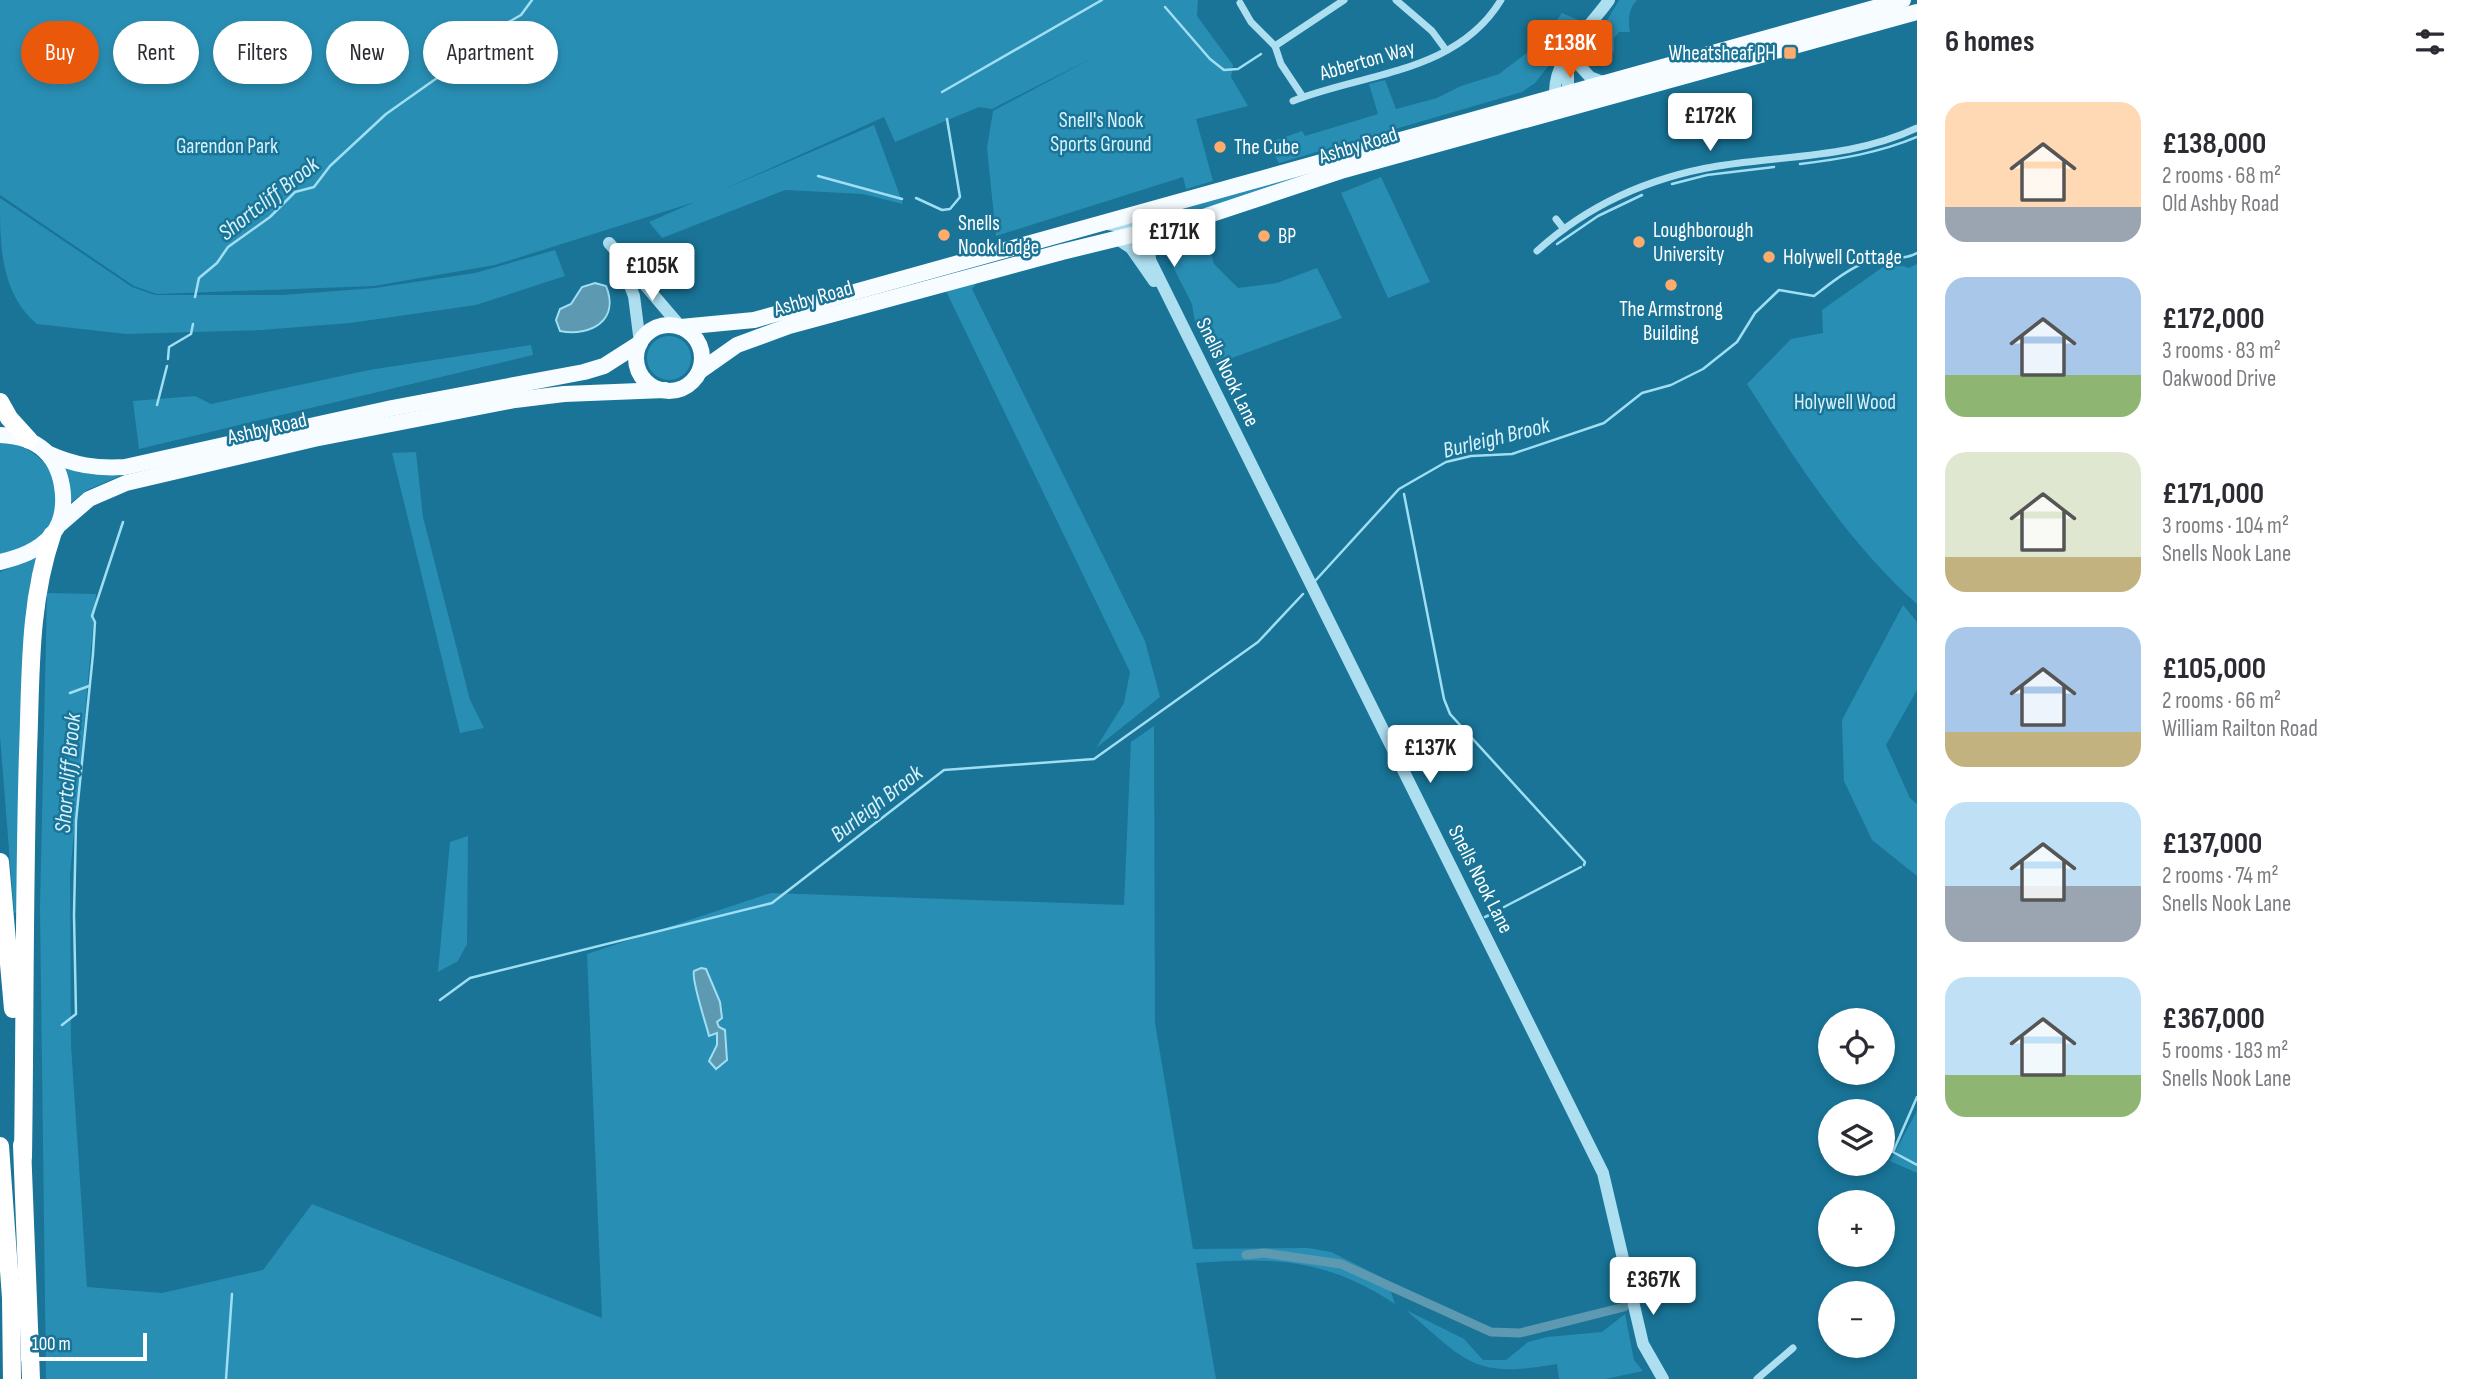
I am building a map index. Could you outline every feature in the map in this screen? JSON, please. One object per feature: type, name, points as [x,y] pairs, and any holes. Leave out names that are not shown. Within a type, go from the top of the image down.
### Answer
[{"type":"highway","points":[[0,402],[9,418],[29,440]]},
{"type":"highway","points":[[23,1157],[26,836],[31,666],[38,583],[55,530]]},
{"type":"highway","points":[[0,862],[23,1157],[31,1379]]},
{"type":"highway","points":[[0,1146],[10,1298],[12,1379]]},
{"type":"main road","name":"Ashby Road","points":[[700,371],[727,350],[775,330],[1116,238],[1140,226],[1603,82],[1903,6]]},
{"type":"main road","name":"Ashby Road","points":[[681,327],[754,320],[1101,223],[1140,226],[1247,204],[1343,170],[1568,109],[1903,6]]},
{"type":"main road","points":[[660,326],[681,327],[692,334],[700,345],[700,371],[684,387],[665,390],[656,388],[642,377],[636,360],[640,343],[648,332],[660,326]]},
{"type":"main road","name":"Ashby Road","points":[[29,440],[47,453],[78,465],[97,469],[125,467],[298,427],[584,372],[604,366],[640,343]]},
{"type":"main road","name":"Ashby Road","points":[[2,561],[32,552],[89,499],[126,483],[314,439],[515,400],[564,394],[665,390]]},
{"type":"main road","points":[[0,435],[29,440]]},
{"type":"main road","points":[[47,453],[60,479],[63,497],[55,530]]},
{"type":"street","points":[[1275,46],[1344,0]]},
{"type":"street","points":[[1396,0],[1432,31],[1446,50]]},
{"type":"street","name":"Abberton Way","points":[[1293,100],[1418,66],[1480,25],[1501,0]]},
{"type":"street","points":[[1568,109],[1555,76],[1560,64],[1609,0]]},
{"type":"street","name":"Abberton Way","points":[[1245,7],[1275,46],[1285,71],[1303,97]]},
{"type":"street","points":[[1562,94],[1568,70],[1587,41],[1587,31]]},
{"type":"street","points":[[1580,51],[1581,67],[1590,77],[1603,82]]},
{"type":"street","points":[[1537,251],[1594,209],[1654,181],[1720,166],[1854,150],[1917,128]]},
{"type":"street","points":[[1556,219],[1564,229]]},
{"type":"street","name":"Snells Nook Lane","points":[[1140,226],[1150,260],[1602,1173],[1643,1344],[1662,1379]]},
{"type":"street","points":[[1116,238],[1131,248],[1154,282],[1167,293]]},
{"type":"street","points":[[609,243],[681,327]]},
{"type":"street","points":[[627,264],[625,274],[634,296],[640,343]]},
{"type":"street","points":[[1757,1379],[1793,1348]]},
{"type":"street","points":[[1786,1355],[1793,1364]]},
{"type":"green space","name":"Garendon Park","points":[[0,0],[1198,0],[1197,16],[1233,65],[1231,77],[1248,106],[1196,119],[1213,181],[1186,189],[1183,177],[996,236],[987,148],[993,111],[1092,58],[992,109],[979,107],[895,142],[884,117],[722,190],[874,125],[903,204],[863,194],[785,190],[662,238],[649,222],[695,202],[495,265],[374,286],[157,294],[134,286],[0,195]]},
{"type":"green space","points":[[1619,0],[1637,0],[1629,15],[1630,32],[1619,32],[1614,38],[1614,51],[1605,58],[1598,51],[1595,41]]},
{"type":"green space","points":[[1562,13],[1583,22],[1535,83],[1522,92],[1279,163],[1268,143],[1302,131],[1305,136],[1378,114],[1369,84],[1385,80],[1396,109],[1437,98],[1461,86],[1499,74],[1541,42]]},
{"type":"green space","points":[[1549,102],[1168,221],[1163,216],[1167,213]]},
{"type":"green space","points":[[1381,177],[1430,282],[1388,298],[1341,193]]},
{"type":"green space","points":[[0,198],[132,287],[155,295],[283,295],[375,288],[475,273],[555,250],[565,276],[476,305],[350,323],[261,330],[126,334],[37,324],[25,312],[9,283],[2,250]]},
{"type":"green space","points":[[1186,233],[1205,234],[1214,264],[1238,288],[1277,283],[1317,268],[1342,318],[1229,359],[1234,398],[1195,323],[1192,304],[1166,253],[1170,240]]},
{"type":"green space","name":"Holywell Wood","points":[[1890,262],[1909,268],[1917,264],[1917,604],[1868,555],[1824,500],[1747,384],[1791,339],[1823,333],[1822,310]]},
{"type":"green space","points":[[977,283],[972,289],[1145,641],[1160,697],[1096,748],[1124,703],[1130,672],[945,289]]},
{"type":"green space","points":[[669,336],[684,343],[691,358],[684,373],[669,380],[654,373],[647,358],[654,343]]},
{"type":"green space","points":[[531,345],[533,355],[139,449],[133,401],[195,396],[211,404],[369,370]]},
{"type":"green space","points":[[0,441],[26,449],[45,464],[56,486],[56,500],[51,523],[40,539],[28,547],[0,554]]},
{"type":"green space","points":[[416,452],[423,517],[470,700],[484,728],[460,733],[392,453]]},
{"type":"green space","points":[[61,465],[89,474],[120,476],[87,490],[69,504]]},
{"type":"green space","points":[[38,556],[30,583],[19,912],[14,913],[0,736],[0,572]]},
{"type":"green space","points":[[47,593],[96,594],[70,875],[71,1045],[87,1287],[162,1293],[263,1270],[312,1204],[602,1318],[587,954],[771,893],[1124,905],[1131,742],[1154,726],[1155,1023],[1193,1249],[1308,1248],[1331,1252],[1387,1280],[1395,1304],[1346,1278],[1300,1264],[1276,1261],[1196,1263],[1216,1379],[46,1379],[40,908]]},
{"type":"green space","points":[[1903,605],[1917,622],[1917,690],[1886,745],[1910,798],[1917,804],[1917,876],[1872,840],[1844,781],[1842,720]]},
{"type":"green space","points":[[468,836],[467,944],[458,961],[438,972],[450,842]]},
{"type":"green space","points":[[1917,1111],[1917,1173],[1895,1163],[1895,1152]]},
{"type":"green space","points":[[1406,1310],[1464,1339],[1483,1360],[1506,1360],[1528,1342],[1547,1337],[1602,1332],[1625,1314],[1634,1360],[1643,1371],[1605,1379],[1559,1379],[1557,1364],[1507,1369],[1488,1367],[1458,1354]]},
{"type":"shaded area","points":[[595,283],[606,286],[609,308],[606,317],[592,328],[560,331],[556,320],[560,309],[571,304],[582,287]]},
{"type":"shaded area","points":[[706,969],[720,1002],[722,1018],[717,1022],[719,1027],[725,1030],[727,1060],[716,1069],[709,1061],[717,1045],[717,1033],[709,1036],[695,983],[694,971]]},
{"type":"waterway","name":"Shortcliff Brook","points":[[195,297],[199,278],[217,263],[228,247],[270,217],[295,192],[314,187],[330,166],[386,114],[454,66],[462,58],[466,46],[521,15],[532,0]]},
{"type":"waterway","points":[[942,92],[1102,0]]},
{"type":"waterway","points":[[1165,7],[1210,59],[1224,70],[1238,69],[1261,54]]},
{"type":"waterway","points":[[916,198],[942,210],[950,209],[960,197],[947,119]]},
{"type":"waterway","points":[[1800,164],[1860,155],[1917,137]]},
{"type":"waterway","points":[[1672,184],[1707,175],[1774,167]]},
{"type":"waterway","points":[[818,176],[902,199]]},
{"type":"waterway","points":[[1557,244],[1598,216],[1642,195]]},
{"type":"waterway","name":"Burleigh Brook","points":[[1315,581],[1399,489],[1446,462],[1471,456],[1512,454],[1604,423],[1642,393],[1671,385],[1703,369],[1737,342],[1755,313],[1779,290],[1814,296],[1840,276],[1862,264],[1875,259],[1906,257],[1917,253]]},
{"type":"waterway","name":"Shortcliff Brook","points":[[168,359],[169,347],[191,334],[193,324]]},
{"type":"waterway","name":"Shortcliff Brook","points":[[157,405],[167,366]]},
{"type":"waterway","points":[[1404,494],[1444,699],[1450,714],[1585,862],[1584,865]]},
{"type":"waterway","name":"Shortcliff Brook","points":[[62,1025],[76,1014],[76,821],[93,654],[95,622],[92,616],[123,522]]},
{"type":"waterway","name":"Burleigh Brook","points":[[440,1000],[470,978],[772,903],[944,770],[1094,759],[1258,642],[1303,594]]},
{"type":"waterway","points":[[70,693],[89,686]]},
{"type":"waterway","points":[[1504,907],[1581,867]]},
{"type":"waterway","points":[[1485,917],[1500,910]]},
{"type":"waterway","points":[[1917,1097],[1893,1152],[1917,1165]]},
{"type":"waterway","points":[[1246,1255],[1264,1253],[1341,1264],[1491,1332],[1520,1333],[1624,1307]]},
{"type":"waterway","points":[[226,1379],[232,1294]]},
{"type":"place","name":"Wheatsheaf PH","points":[[1790,53]]},
{"type":"place","name":"The Cube","points":[[1220,147]]},
{"type":"place","name":"Snells Nook Lodge","points":[[944,235]]},
{"type":"place","name":"BP","points":[[1264,236]]},
{"type":"place","name":"Loughborough University","points":[[1639,242]]},
{"type":"place","name":"Holywell Cottage","points":[[1769,257]]},
{"type":"place","name":"The Armstrong Building","points":[[1671,285]]},
{"type":"park label","name":"Snell's Nook Sports Ground","points":[[1101,132]]}]
